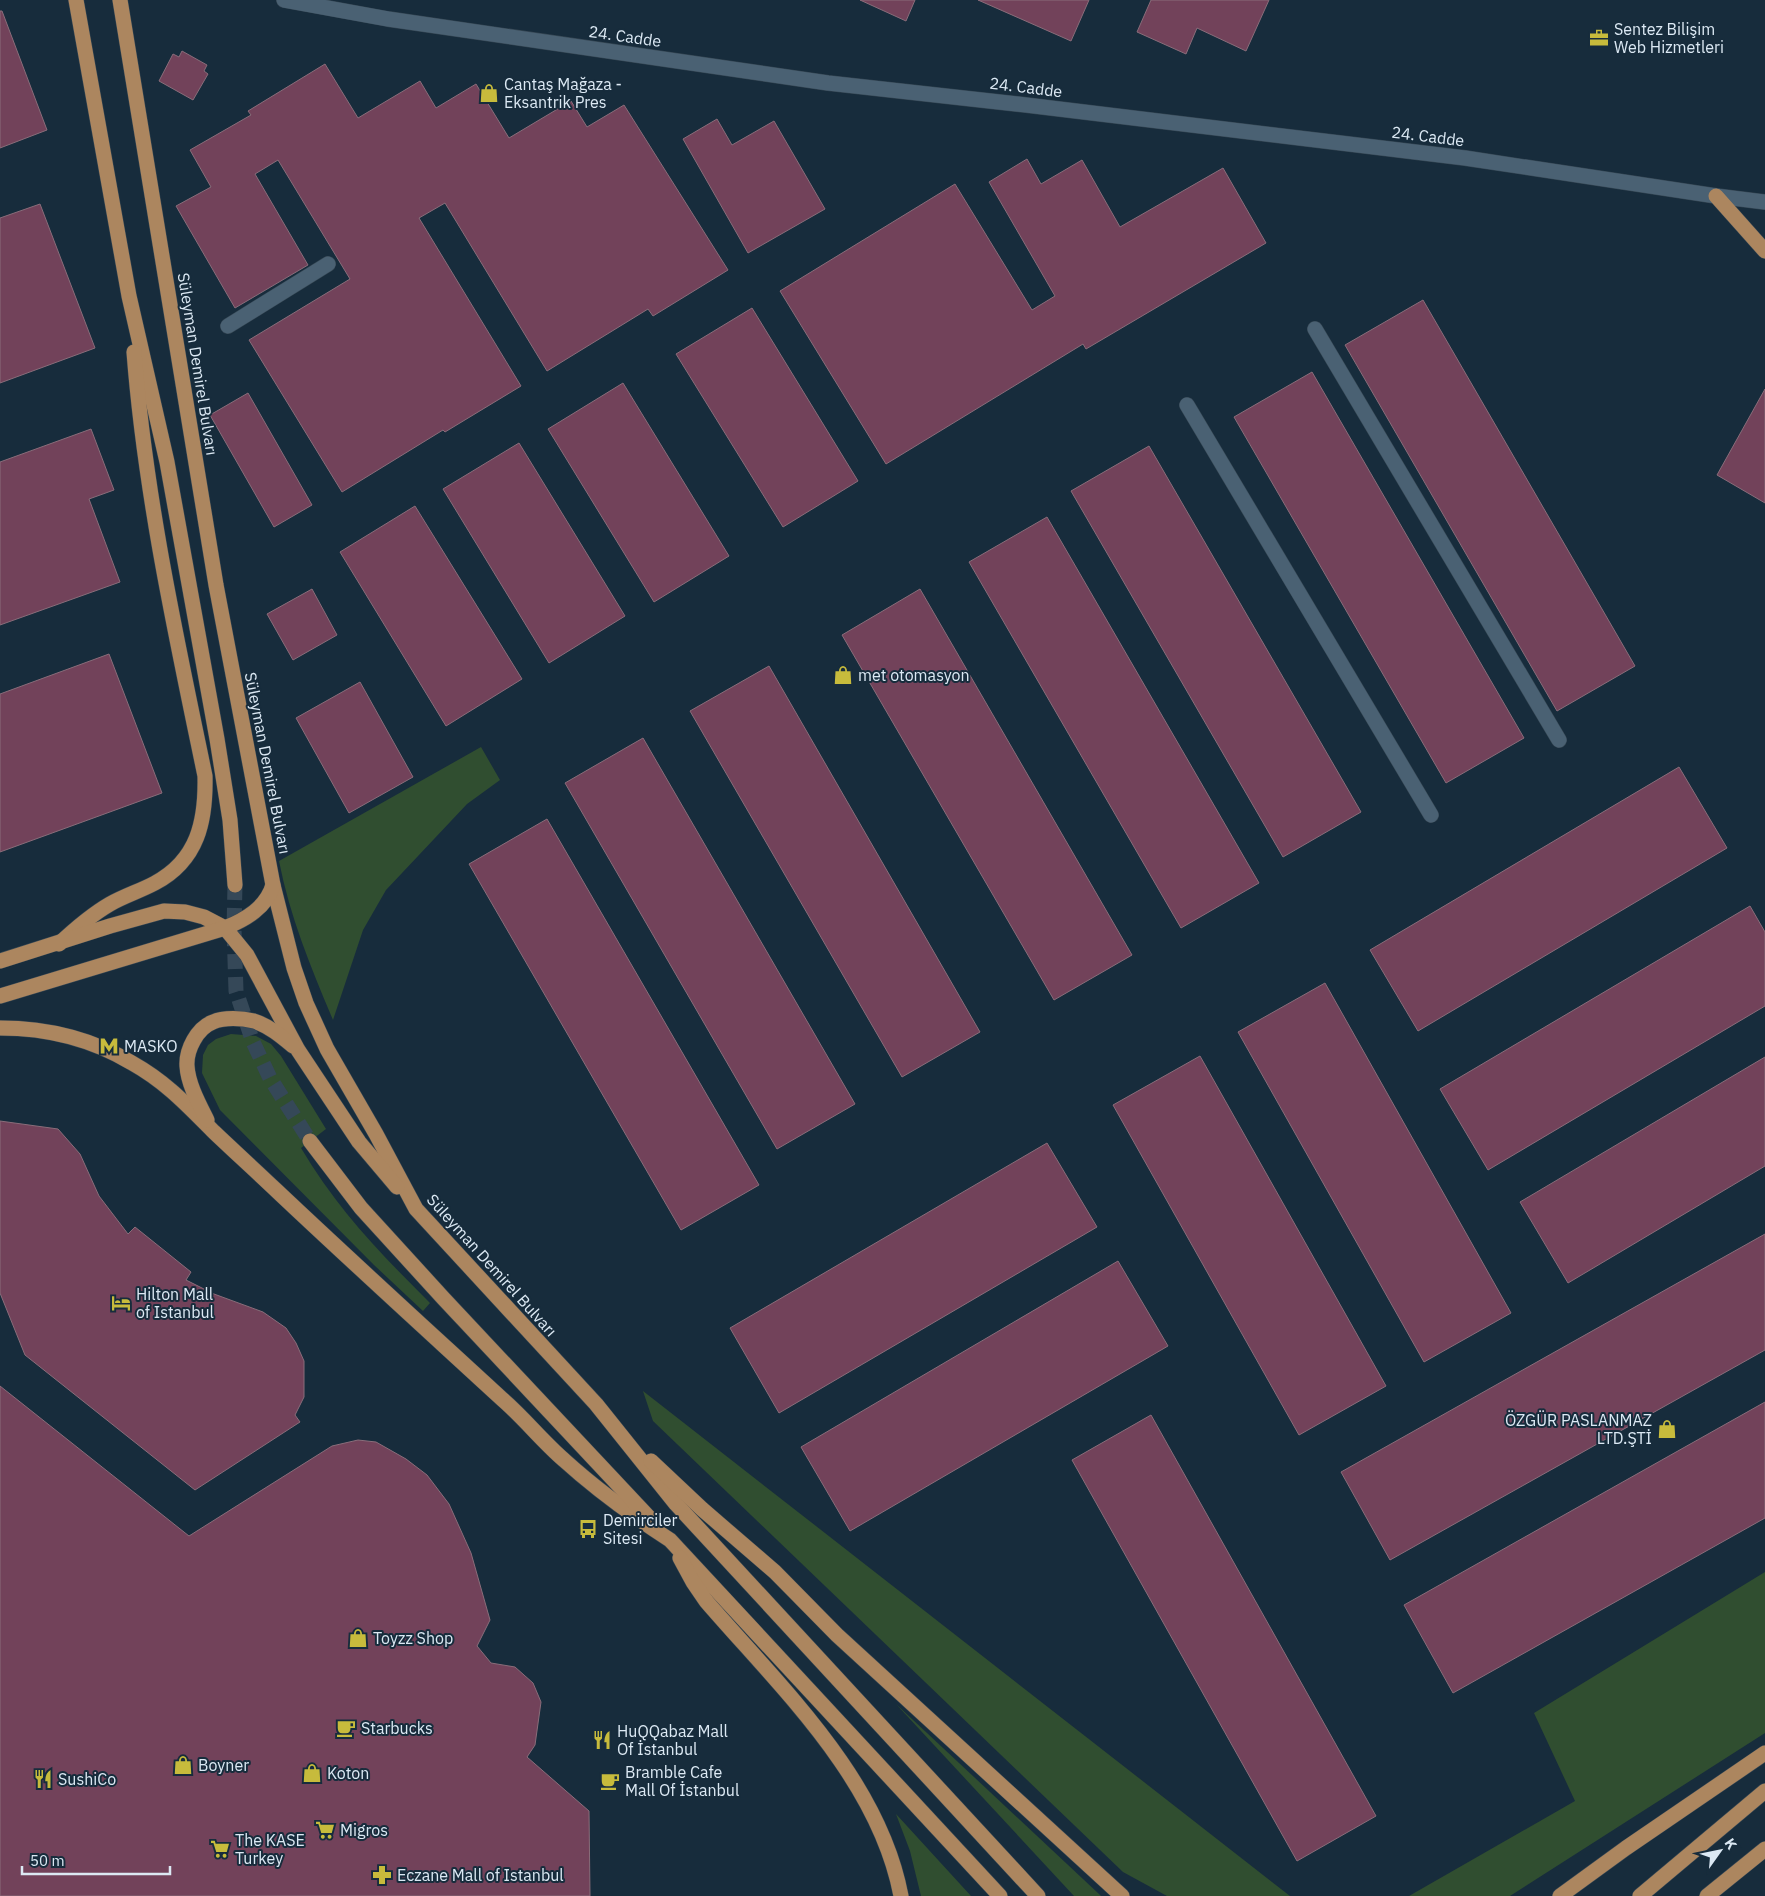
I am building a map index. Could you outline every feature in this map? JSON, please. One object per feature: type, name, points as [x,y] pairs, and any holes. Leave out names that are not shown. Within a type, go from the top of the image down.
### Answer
[{"type":"main road","points":[[76,0],[129,296],[166,462],[217,739],[230,820],[235,885]]},
{"type":"main road","name":"Süleyman Demirel Bulvarı","points":[[120,0],[216,585],[273,885],[285,937],[306,1003],[327,1049],[376,1134],[416,1209],[590,1398],[617,1431]]},
{"type":"main road","points":[[1716,196],[1765,251]]},
{"type":"main road","points":[[59,944],[97,912],[111,903],[157,882],[171,872],[182,862],[194,845],[203,821],[205,800],[204,776],[151,498],[137,395],[129,296]]},
{"type":"main road","points":[[0,996],[225,928],[255,912],[270,896],[273,885]]},
{"type":"main road","points":[[0,961],[164,911],[185,912],[204,917],[225,928],[247,955],[298,1050],[359,1142],[416,1209]]},
{"type":"main road","points":[[214,1132],[202,1109],[187,1066],[188,1054],[200,1031],[213,1022],[234,1018],[253,1021],[276,1032],[298,1050]]},
{"type":"main road","points":[[0,1028],[23,1028],[68,1036],[103,1049],[155,1077],[179,1096],[214,1132],[350,1261],[513,1408],[561,1458],[626,1512],[670,1540],[692,1582],[706,1601],[807,1717],[839,1759],[876,1821],[889,1851],[901,1896]]},
{"type":"main road","points":[[310,1141],[361,1208],[444,1299],[1000,1896]]},
{"type":"main road","points":[[617,1431],[676,1504],[1038,1896]]},
{"type":"main road","points":[[617,1431],[775,1572],[838,1635],[1122,1896]]},
{"type":"main road","points":[[1560,1896],[1626,1848],[1765,1753]]},
{"type":"main road","points":[[1640,1896],[1765,1791]]},
{"type":"main road","points":[[1707,1896],[1765,1849]]},
{"type":"street","name":"24. Cadde","points":[[284,0],[398,20],[828,83],[1026,104],[1421,152],[1765,202]]},
{"type":"street","points":[[228,326],[328,264]]},
{"type":"street","points":[[1315,329],[1559,740]]},
{"type":"street","points":[[1187,405],[1431,815]]},
{"type":"green space","points":[[481,747],[500,780],[467,804],[386,890],[363,930],[333,1020],[295,922],[279,861]]},
{"type":"green space","points":[[231,1034],[256,1036],[271,1044],[281,1056],[326,1129],[301,1148],[344,1211],[430,1303],[423,1311],[374,1265],[220,1110],[202,1073],[203,1055],[208,1045],[216,1039]]},
{"type":"green space","points":[[643,1391],[1290,1896],[1167,1896],[1123,1872],[653,1421]]},
{"type":"green space","points":[[1765,1572],[1765,1733],[1510,1896],[1409,1896],[1575,1801],[1534,1713]]},
{"type":"green space","points":[[896,1704],[1099,1894],[1101,1896],[1074,1896]]},
{"type":"green space","points":[[896,1814],[971,1896],[921,1896],[910,1851]]},
{"type":"building","points":[[860,0],[915,0],[906,21]]},
{"type":"building","points":[[978,0],[1089,0],[1071,41]]},
{"type":"building","points":[[1151,0],[1269,0],[1246,51],[1197,28],[1186,54],[1137,32]]},
{"type":"building","points":[[0,11],[2,11],[47,130],[0,148]]},
{"type":"building","points":[[182,51],[207,65],[204,71],[208,74],[193,100],[159,81],[173,54],[179,57]]},
{"type":"building","points":[[325,64],[358,118],[420,81],[436,108],[476,84],[509,138],[571,101],[587,127],[624,105],[728,270],[653,316],[648,309],[547,371],[445,203],[419,218],[521,386],[445,432],[443,430],[342,492],[249,340],[350,279],[278,160],[255,174],[308,265],[235,308],[176,206],[211,187],[190,150],[251,115],[248,111]]},
{"type":"building","points":[[717,119],[732,145],[774,121],[825,209],[748,253],[683,139]]},
{"type":"building","points":[[1027,159],[1041,184],[1082,160],[1120,227],[1223,168],[1266,243],[1086,349],[1083,344],[886,464],[780,291],[955,184],[1032,310],[1055,296],[989,182]]},
{"type":"building","points":[[40,204],[95,348],[0,383],[0,218]]},
{"type":"building","points":[[1423,300],[1635,666],[1557,711],[1345,345]]},
{"type":"building","points":[[752,308],[858,481],[783,527],[676,354]]},
{"type":"building","points":[[1312,372],[1524,738],[1446,783],[1234,417]]},
{"type":"building","points":[[623,383],[729,556],[654,602],[548,429]]},
{"type":"building","points":[[1765,389],[1765,503],[1717,475]]},
{"type":"building","points":[[248,393],[312,505],[274,527],[210,415]]},
{"type":"building","points":[[91,429],[114,490],[89,499],[120,582],[0,625],[0,462]]},
{"type":"building","points":[[519,443],[625,616],[549,663],[443,489]]},
{"type":"building","points":[[1149,446],[1361,812],[1283,857],[1071,491]]},
{"type":"building","points":[[415,506],[522,679],[446,726],[340,552]]},
{"type":"building","points":[[1047,517],[1259,883],[1181,928],[969,562]]},
{"type":"building","points":[[312,589],[337,635],[293,660],[267,614]]},
{"type":"building","points":[[920,589],[1132,955],[1054,1000],[842,635]]},
{"type":"building","points":[[109,654],[162,793],[0,852],[0,694]]},
{"type":"building","points":[[769,666],[980,1032],[902,1077],[690,711]]},
{"type":"building","points":[[360,682],[413,777],[349,813],[296,718]]},
{"type":"building","points":[[643,738],[855,1104],[777,1149],[565,783]]},
{"type":"building","points":[[1679,767],[1727,848],[1418,1031],[1370,950]]},
{"type":"building","points":[[547,819],[759,1185],[681,1230],[469,864]]},
{"type":"building","points":[[1750,906],[1765,932],[1765,1006],[1488,1170],[1440,1089]]},
{"type":"building","points":[[1325,983],[1511,1313],[1424,1362],[1238,1032]]},
{"type":"building","points":[[1200,1056],[1386,1386],[1299,1435],[1113,1105]]},
{"type":"building","points":[[1765,1057],[1765,1166],[1568,1283],[1520,1202]]},
{"type":"building","name":"Hilton Mall of Istanbul","points":[[0,1121],[58,1129],[80,1154],[99,1196],[128,1234],[135,1227],[191,1272],[186,1280],[214,1294],[263,1312],[286,1328],[296,1343],[304,1361],[304,1397],[295,1415],[300,1422],[195,1490],[25,1355],[0,1293]]},
{"type":"building","points":[[1047,1143],[1097,1227],[779,1413],[730,1328]]},
{"type":"building","points":[[1765,1234],[1765,1350],[1390,1560],[1341,1472]]},
{"type":"building","points":[[1118,1261],[1168,1346],[850,1531],[801,1447]]},
{"type":"building","points":[[0,1386],[189,1536],[332,1446],[358,1440],[376,1442],[406,1459],[427,1475],[449,1504],[471,1553],[490,1620],[477,1646],[491,1663],[515,1667],[533,1683],[541,1702],[535,1745],[527,1757],[589,1811],[590,1896],[0,1896]]},
{"type":"building","points":[[1765,1402],[1765,1518],[1453,1693],[1404,1605]]},
{"type":"building","points":[[1151,1415],[1376,1816],[1297,1861],[1072,1460]]},
{"type":"tunnel","points":[[235,885],[236,991],[253,1042],[270,1078],[310,1141]]},
{"type":"place","name":"Sentez Bilişim Web Hizmetleri","points":[[1599,38]]},
{"type":"place","name":"Cantaş Mağaza - Eksantrik Pres","points":[[489,93]]},
{"type":"place","name":"met otomasyon","points":[[843,675]]},
{"type":"place","name":"MASKO","points":[[109,1046]]},
{"type":"place","name":"Hilton Mall of Istanbul","points":[[121,1303]]},
{"type":"place","name":"ÖZGÜR PASLANMAZ LTD.ŞTİ","points":[[1667,1429]]},
{"type":"place","name":"Demirciler Sitesi","points":[[588,1529]]},
{"type":"place","name":"Toyzz Shop","points":[[358,1638]]},
{"type":"place","name":"Starbucks","points":[[346,1728]]},
{"type":"place","name":"HuQQabaz Mall Of İstanbul","points":[[602,1740]]},
{"type":"place","name":"Boyner","points":[[183,1765]]},
{"type":"place","name":"Koton","points":[[312,1773]]},
{"type":"place","name":"SushiCo","points":[[43,1779]]},
{"type":"place","name":"Bramble Cafe Mall Of İstanbul","points":[[610,1781]]},
{"type":"place","name":"Migros","points":[[325,1830]]},
{"type":"place","name":"The KASE Turkey","points":[[220,1849]]},
{"type":"place","name":"Eczane Mall of Istanbul","points":[[382,1875]]}]
